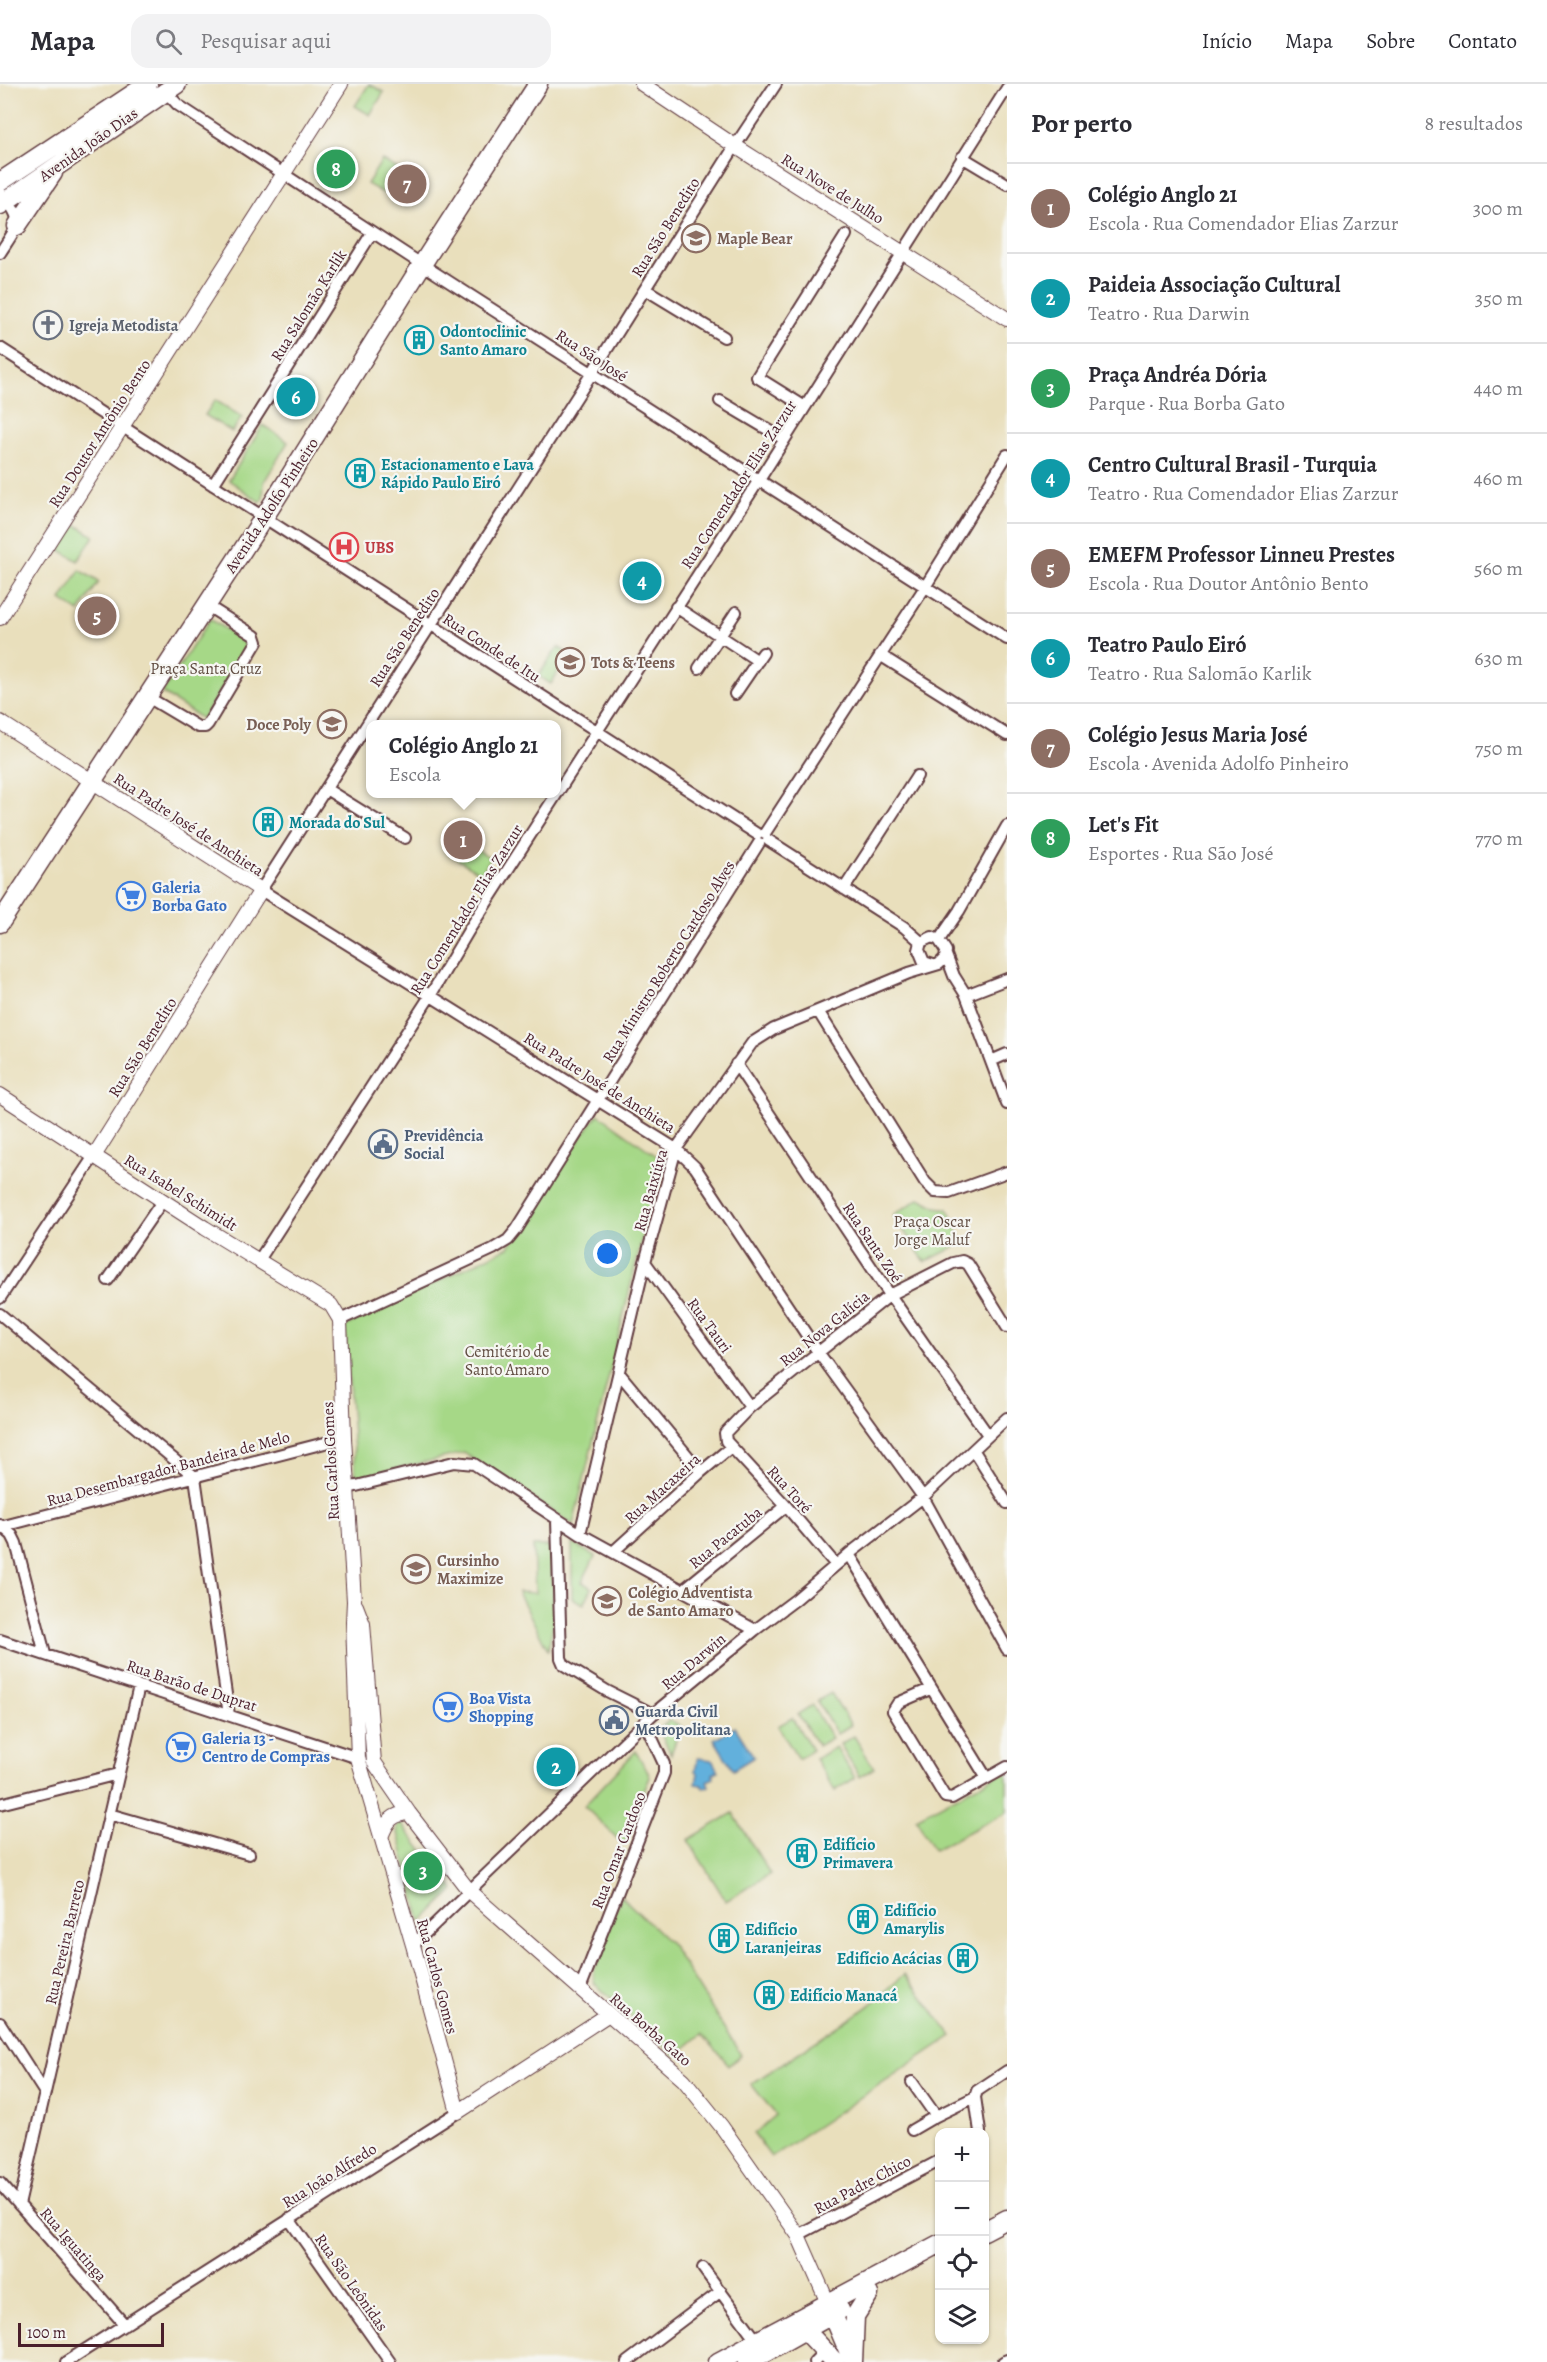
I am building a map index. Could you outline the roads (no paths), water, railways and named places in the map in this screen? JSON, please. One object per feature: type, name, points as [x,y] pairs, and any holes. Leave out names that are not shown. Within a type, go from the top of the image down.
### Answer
[{"type":"main road","name":"Avenida Adolfo Pinheiro","points":[[0,922],[264,518],[538,84]]},
{"type":"main road","name":"Avenida João Dias","points":[[2,199],[59,165],[163,86]]},
{"type":"main road","name":"Avenida João Dias","points":[[0,183],[163,86]]},
{"type":"main road","points":[[17,226],[59,165]]},
{"type":"main road","points":[[989,2217],[1007,2207]]},
{"type":"main road","points":[[989,2228],[1007,2219]]},
{"type":"main road","points":[[748,2362],[805,2331],[831,2308],[935,2246]]},
{"type":"main road","points":[[718,2362],[757,2341],[869,2294],[935,2258]]},
{"type":"main road","points":[[853,2362],[855,2316],[869,2294]]},
{"type":"main road","points":[[831,2308],[853,2362]]},
{"type":"main road","points":[[805,2331],[825,2358]]},
{"type":"street","name":"Rua Doutor Antônio Bento","points":[[0,618],[341,84]]},
{"type":"street","name":"Rua Nove de Julho","points":[[642,84],[658,88],[735,146],[1007,319]]},
{"type":"street","name":"Rua São Benedito","points":[[370,720],[776,84]]},
{"type":"street","name":"Rua São José","points":[[163,86],[178,105],[283,175],[1007,639]]},
{"type":"street","name":"Rua Comendador Elias Zarzur","points":[[561,787],[759,480],[1007,88]]},
{"type":"street","points":[[962,157],[1007,184]]},
{"type":"street","points":[[0,253],[17,226],[15,209],[2,199]]},
{"type":"street","name":"Rua Salomão Karlik","points":[[213,485],[372,233]]},
{"type":"street","points":[[805,407],[757,377],[846,235]]},
{"type":"street","points":[[645,289],[724,337]]},
{"type":"street","name":"Rua Conde de Itu","points":[[0,348],[596,732],[904,927],[921,942]]},
{"type":"street","points":[[720,401],[784,439]]},
{"type":"street","name":"Rua Ministro Roberto Cardoso Alves","points":[[340,1320],[493,1249],[508,1240],[517,1229],[762,838],[1007,455]]},
{"type":"street","points":[[146,696],[198,727],[208,724],[257,642],[255,636],[206,605]]},
{"type":"street","points":[[676,608],[720,636],[760,657],[735,694]]},
{"type":"street","points":[[699,668],[736,612]]},
{"type":"street","points":[[880,655],[1007,735]]},
{"type":"street","name":"Rua Padre José de Anchieta","points":[[0,722],[261,890],[676,1149],[695,1167],[818,1352],[923,1497],[1007,1648]]},
{"type":"street","name":"Rua São Benedito","points":[[0,1298],[94,1156],[366,727]]},
{"type":"street","points":[[844,889],[917,776]]},
{"type":"street","points":[[326,789],[405,838]]},
{"type":"street","name":"Rua Comendador Elias Zarzur","points":[[259,1260],[430,996],[469,930],[554,798]]},
{"type":"street","points":[[939,940],[959,911],[1007,826]]},
{"type":"street","points":[[954,976],[924,962],[919,950],[921,942],[932,937],[939,940],[945,947],[954,976],[966,995],[1007,1104]]},
{"type":"street","points":[[909,973],[920,954]]},
{"type":"street","points":[[934,965],[942,962],[946,955]]},
{"type":"street","name":"Rua Baixiúva","points":[[580,1534],[645,1262],[676,1149],[752,1043],[774,1029],[909,973],[934,965]]},
{"type":"street","points":[[966,995],[1007,978]]},
{"type":"street","points":[[818,1011],[925,1182],[935,1192],[949,1193],[1007,1172]]},
{"type":"street","points":[[991,1061],[1007,1054]]},
{"type":"street","name":"Rua Santa Zoé","points":[[736,1064],[890,1295],[988,1435]]},
{"type":"street","name":"Rua Isabel Schimidt","points":[[0,1095],[331,1305],[340,1320]]},
{"type":"street","points":[[108,1280],[163,1200]]},
{"type":"street","name":"Rua Nova Galícia","points":[[725,1433],[750,1407],[890,1295],[953,1263],[962,1261],[968,1264],[1007,1327]]},
{"type":"street","name":"Rua Tauri","points":[[645,1262],[750,1407]]},
{"type":"street","points":[[0,1314],[195,1478],[229,1715]]},
{"type":"street","name":"Rua Carlos Gomes","points":[[340,1320],[344,1438],[354,1601],[358,1758],[413,1945],[458,2112]]},
{"type":"street","points":[[619,1373],[701,1472]]},
{"type":"street","name":"Rua Darwin","points":[[413,1945],[653,1714],[849,1554],[923,1497],[1007,1418]]},
{"type":"street","name":"Rua Toré","points":[[725,1433],[724,1438],[731,1447],[786,1506],[836,1565]]},
{"type":"street","name":"Rua Desembargador Bandeira de Melo","points":[[0,1526],[195,1478],[344,1438]]},
{"type":"street","name":"Rua Macaxeira","points":[[613,1552],[731,1447]]},
{"type":"street","points":[[974,1451],[1007,1503]]},
{"type":"street","points":[[348,1488],[454,1462],[474,1464],[580,1534],[755,1630]]},
{"type":"street","name":"Rua Pacatuba","points":[[683,1590],[786,1506]]},
{"type":"street","points":[[557,1520],[561,1658],[564,1665],[607,1691],[653,1714]]},
{"type":"street","points":[[0,1526],[12,1535],[16,1543],[45,1654]]},
{"type":"street","points":[[849,1554],[986,1778]]},
{"type":"street","name":"Rua Carlos Gomes","points":[[354,1601],[363,1624],[374,1761],[409,1814]]},
{"type":"street","name":"Rua Barão de Duprat","points":[[0,1640],[358,1758],[374,1761]]},
{"type":"street","name":"Rua Pereira Barreto","points":[[19,2205],[139,1686]]},
{"type":"street","points":[[930,1689],[898,1703],[893,1711],[945,1797],[952,1798],[1007,1767]]},
{"type":"street","name":"Rua Omar Cardoso","points":[[580,1989],[664,1773],[664,1764],[645,1723]]},
{"type":"street","points":[[0,1804],[118,1774]]},
{"type":"street","points":[[109,1814],[249,1854]]},
{"type":"street","points":[[381,1837],[390,1818],[399,1814],[409,1814]]},
{"type":"street","name":"Rua Borba Gato","points":[[409,1814],[470,1892],[684,2080],[722,2127],[798,2235],[831,2308]]},
{"type":"street","name":"Rua João Alfredo","points":[[66,2362],[609,2014]]},
{"type":"street","points":[[0,2023],[45,2093]]},
{"type":"street","points":[[912,2130],[975,2097],[982,2087],[1007,2071]]},
{"type":"street","points":[[912,2082],[936,2116]]},
{"type":"street","points":[[975,2097],[979,2128]]},
{"type":"street","name":"Rua Padre Chico","points":[[798,2235],[935,2163]]},
{"type":"street","name":"Rua Iguatinga","points":[[0,2184],[125,2325]]},
{"type":"street","name":"Rua São Leônidas","points":[[290,2219],[390,2362]]},
{"type":"street","points":[[703,2268],[757,2341]]},
{"type":"street","points":[[627,2362],[721,2291]]},
{"type":"street","points":[[1002,2362],[1007,2360]]},
{"type":"water","points":[[735,1727],[754,1757],[733,1770],[714,1739]]},
{"type":"water","points":[[698,1758],[712,1760],[718,1771],[713,1774],[714,1778],[707,1781],[709,1786],[704,1788],[696,1784],[698,1773],[695,1771]]},
{"type":"place","name":"Let's Fit","points":[[336,169]]},
{"type":"place","name":"Colégio Jesus Maria José","points":[[407,184]]},
{"type":"place","name":"Maple Bear","points":[[696,238]]},
{"type":"place","name":"Igreja Metodista","points":[[48,325]]},
{"type":"place","name":"Odontoclinic Santo Amaro","points":[[419,340]]},
{"type":"place","name":"Teatro Paulo Eiró","points":[[296,397]]},
{"type":"place","name":"Estacionamento e Lava Rápido Paulo Eiró","points":[[360,473]]},
{"type":"place","name":"UBS","points":[[344,547]]},
{"type":"place","name":"Centro Cultural Brasil - Turquia","points":[[642,581]]},
{"type":"place","name":"EMEFM Professor Linneu Prestes","points":[[97,616]]},
{"type":"place","name":"Tots & Teens","points":[[570,662]]},
{"type":"place","name":"Doce Poly","points":[[332,724]]},
{"type":"place","name":"Morada do Sul","points":[[268,822]]},
{"type":"place","name":"Colégio Anglo 21","points":[[463,840]]},
{"type":"place","name":"Galeria Borba Gato","points":[[131,896]]},
{"type":"place","name":"Previdência Social","points":[[383,1144]]},
{"type":"place","name":"Cursinho Maximize","points":[[416,1569]]},
{"type":"place","name":"Colégio Adventista de Santo Amaro","points":[[607,1601]]},
{"type":"place","name":"Boa Vista Shopping","points":[[448,1707]]},
{"type":"place","name":"Guarda Civil Metropolitana","points":[[614,1720]]},
{"type":"place","name":"Galeria 13 - Centro de Compras","points":[[181,1747]]},
{"type":"place","name":"Paideia Associação Cultural","points":[[556,1767]]},
{"type":"place","name":"Edifício Primavera","points":[[802,1853]]},
{"type":"place","name":"Praça Andréa Dória","points":[[423,1871]]},
{"type":"place","name":"Edifício Amarylis","points":[[863,1919]]},
{"type":"place","name":"Edifício Laranjeiras","points":[[724,1938]]},
{"type":"place","name":"Edifício Acácias","points":[[963,1958]]},
{"type":"place","name":"Edifício Manacá","points":[[769,1995]]},
{"type":"park label","name":"Praça Santa Cruz","points":[[206,668]]},
{"type":"park label","name":"Praça Oscar Jorge Maluf","points":[[932,1230]]},
{"type":"park label","name":"Cemitério de Santo Amaro","points":[[507,1360]]}]
